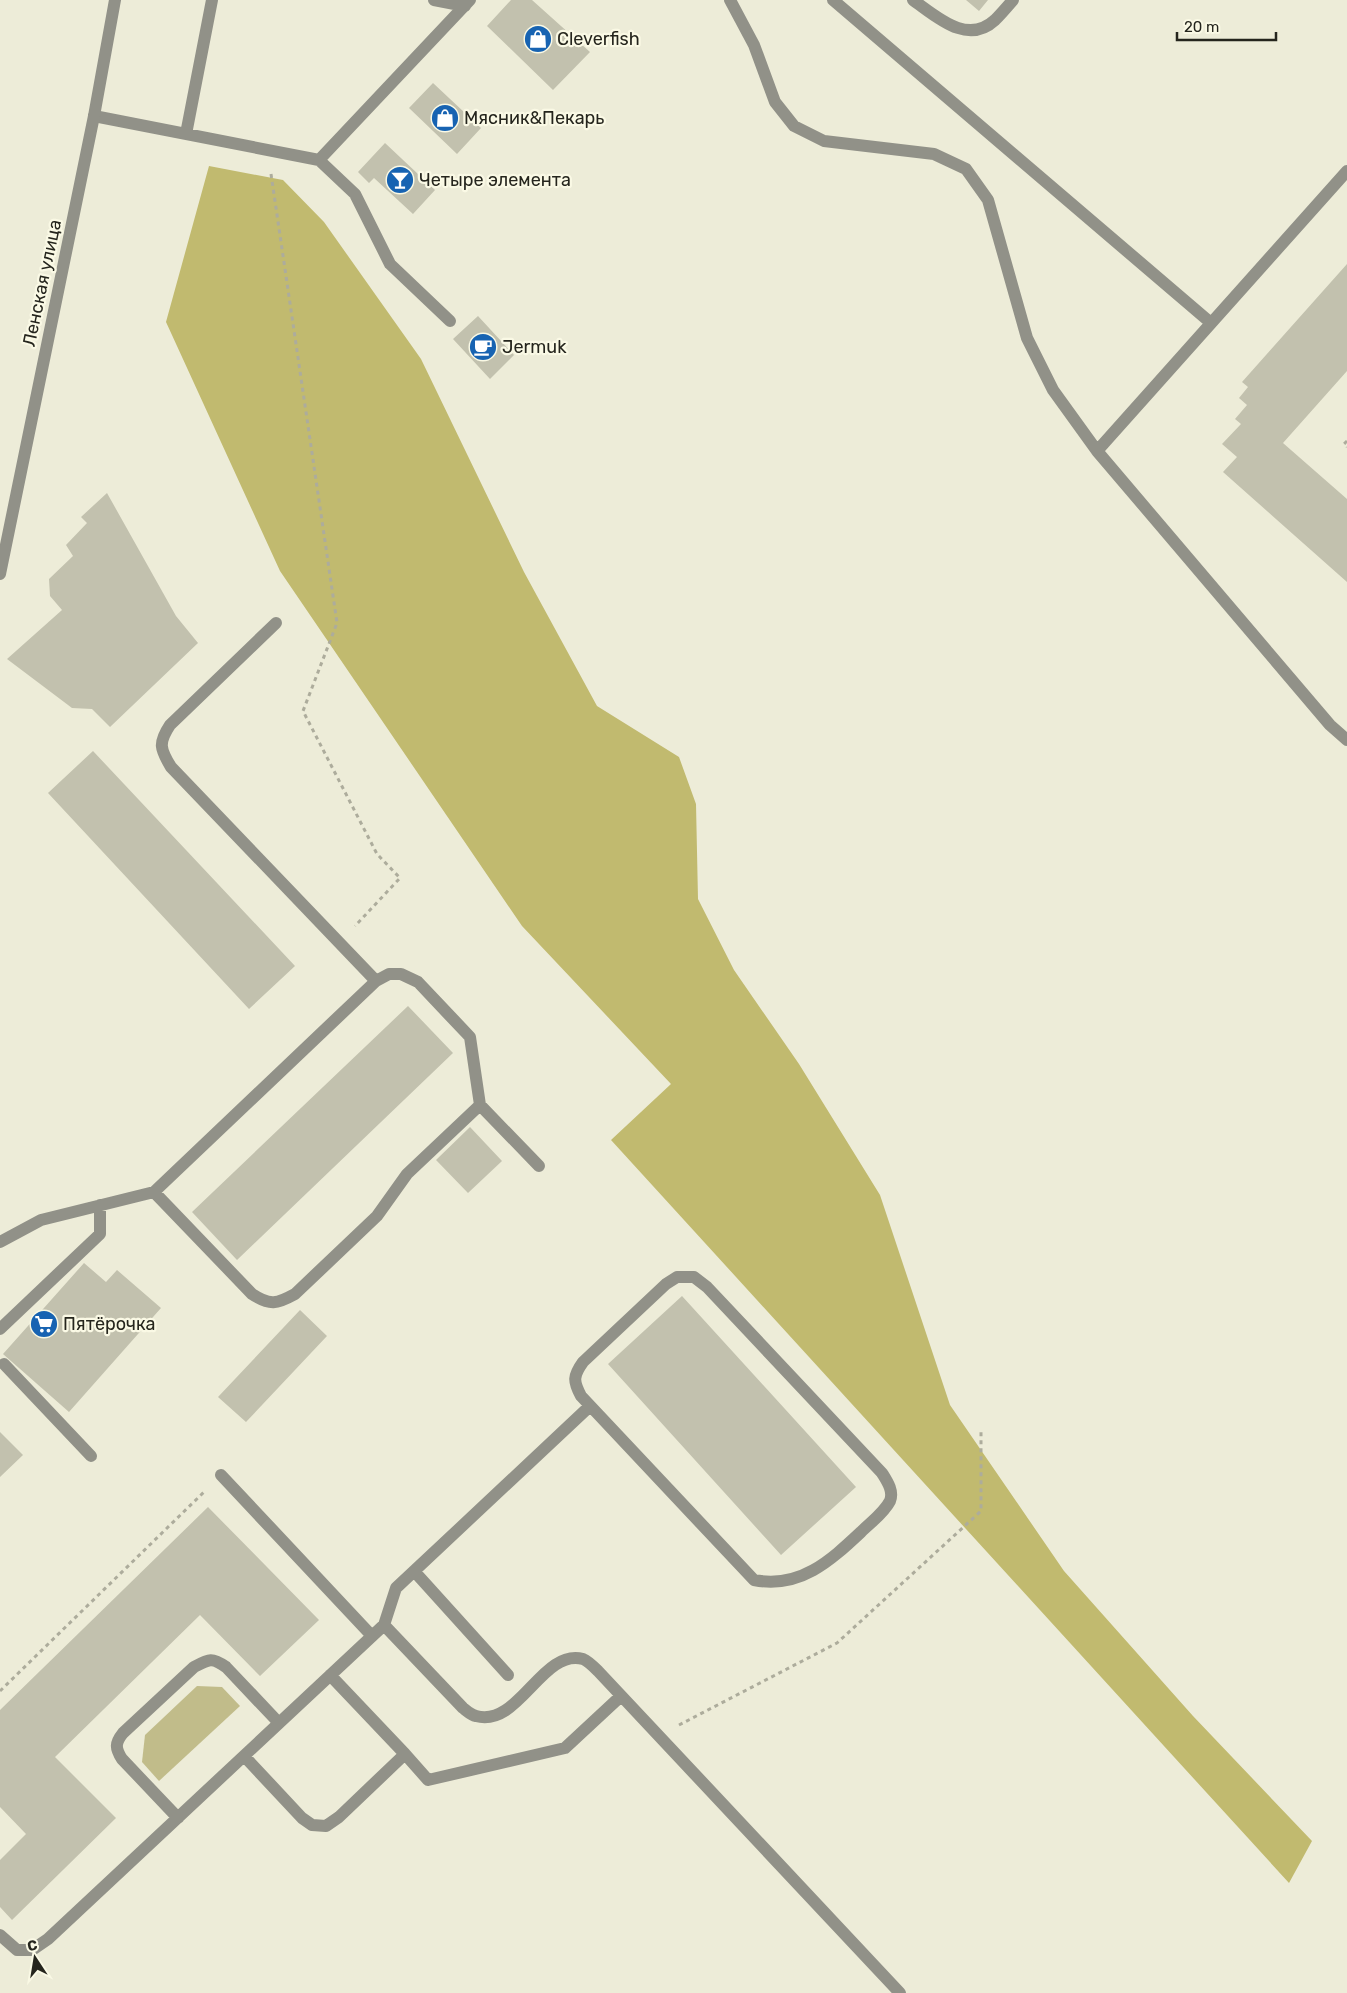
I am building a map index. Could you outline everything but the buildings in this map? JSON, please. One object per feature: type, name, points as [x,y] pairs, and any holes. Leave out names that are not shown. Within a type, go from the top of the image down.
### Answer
[{"type":"street","name":"Ленская улица","points":[[0,574],[94,116],[115,0]]},
{"type":"street","points":[[186,134],[212,0]]},
{"type":"street","points":[[434,0],[468,3]]},
{"type":"street","points":[[730,0],[754,45],[775,102],[794,126],[824,142],[934,154],[966,169],[988,200],[1027,338],[1053,390],[1097,451],[1330,725],[1347,740]]},
{"type":"street","points":[[833,0],[1211,323]]},
{"type":"street","points":[[913,0],[951,27],[976,31],[993,22],[1012,0]]},
{"type":"street","points":[[319,160],[468,3]]},
{"type":"street","points":[[94,116],[319,160],[355,194],[390,264],[450,321]]},
{"type":"street","points":[[1097,451],[1347,171]]},
{"type":"street","points":[[276,623],[170,725],[162,738],[162,752],[171,767],[376,981]]},
{"type":"street","points":[[0,1242],[41,1220],[154,1192],[376,981],[389,974],[401,974],[418,982],[470,1037],[480,1105],[539,1166]]},
{"type":"street","points":[[154,1192],[252,1294],[264,1302],[279,1303],[295,1294],[377,1216],[407,1174],[480,1105]]},
{"type":"street","points":[[0,1329],[100,1234],[100,1205]]},
{"type":"street","points":[[694,1277],[707,1287],[882,1473],[890,1486],[890,1500],[879,1516],[819,1569],[769,1583],[754,1580],[590,1406],[581,1396],[575,1385],[575,1372],[583,1362],[666,1284],[677,1278],[694,1277]]},
{"type":"street","points":[[0,1352],[2,1366],[91,1456]]},
{"type":"street","points":[[0,1935],[18,1950],[32,1950],[48,1939],[384,1625],[396,1588],[590,1406]]},
{"type":"street","points":[[221,1475],[372,1636]]},
{"type":"street","points":[[414,1571],[508,1675]]},
{"type":"street","points":[[384,1625],[462,1708],[476,1716],[494,1717],[510,1707],[554,1666],[568,1658],[584,1659],[598,1671],[900,1993]]},
{"type":"street","points":[[178,1818],[122,1759],[116,1749],[117,1741],[123,1733],[194,1667],[206,1660],[216,1660],[226,1667],[279,1723]]},
{"type":"street","points":[[330,1675],[428,1780],[566,1748],[621,1696]]},
{"type":"street","points":[[244,1756],[302,1818],[312,1825],[326,1826],[405,1754]]},
{"type":"path","points":[[268,150],[337,624],[302,711],[377,854],[400,878],[340,943]]},
{"type":"path","points":[[659,1736],[837,1643],[981,1511],[981,1431]]},
{"type":"path","points":[[0,1692],[221,1475]]},
{"type":"shaded area","points":[[209,166],[283,180],[324,222],[421,359],[524,572],[597,706],[679,757],[696,804],[698,899],[734,970],[799,1064],[880,1195],[950,1405],[1064,1571],[1193,1716],[1312,1841],[1289,1883],[611,1140],[671,1084],[522,926],[280,571],[166,322]]},
{"type":"shaded area","points":[[197,1686],[222,1687],[240,1706],[159,1781],[142,1762],[145,1735]]},
{"type":"place","name":"Cleverfish","points":[[538,39]]},
{"type":"place","name":"Мясник&Пекарь","points":[[445,118]]},
{"type":"place","name":"Четыре элемента","points":[[400,180]]},
{"type":"place","name":"Jermuk","points":[[483,347]]},
{"type":"place","name":"Пятёрочка","points":[[44,1324]]}]
